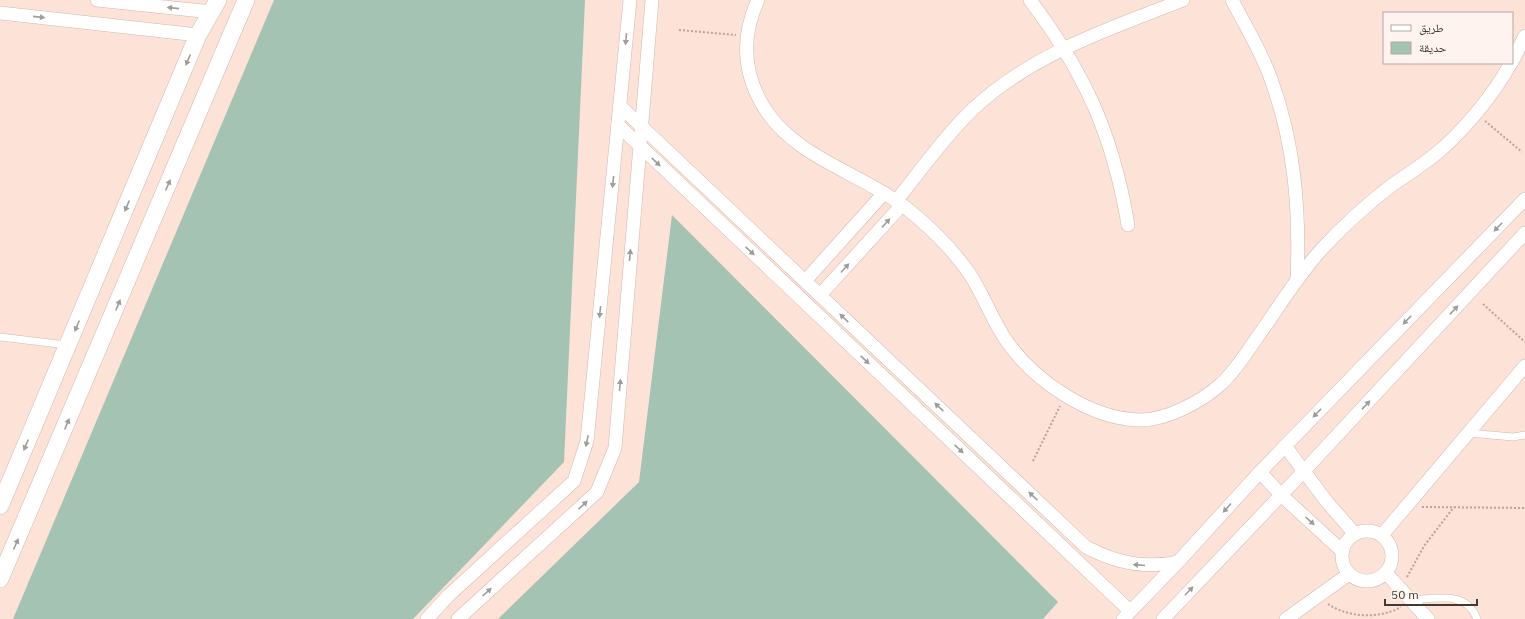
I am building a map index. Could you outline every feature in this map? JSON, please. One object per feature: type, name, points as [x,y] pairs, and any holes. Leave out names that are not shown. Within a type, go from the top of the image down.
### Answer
[{"type":"street","points":[[97,0],[215,6],[240,16]]},
{"type":"street","points":[[0,580],[246,0]]},
{"type":"street","points":[[427,619],[448,596],[574,481],[587,441],[630,0]]},
{"type":"street","points":[[458,619],[597,492],[614,448],[640,124],[652,0]]},
{"type":"street","points":[[758,0],[750,18],[746,36],[750,76],[765,109],[776,124],[789,137],[804,148],[884,193],[927,225],[949,247],[968,272],[1009,344],[1026,364],[1065,395],[1114,416],[1139,420],[1161,416],[1182,409],[1202,398],[1220,384],[1236,368],[1297,280],[1318,254],[1341,229],[1366,206],[1442,149],[1476,113],[1501,80],[1511,64]]},
{"type":"street","points":[[1030,0],[1064,49],[1083,82],[1099,116],[1112,151],[1122,188],[1128,225]]},
{"type":"street","points":[[820,295],[899,203],[953,130],[972,110],[1015,75],[1064,49],[1183,0]]},
{"type":"street","points":[[1232,0],[1271,77],[1284,116],[1292,157],[1297,197],[1297,280]]},
{"type":"street","points":[[0,506],[69,345],[198,35],[215,6]]},
{"type":"street","points":[[0,13],[198,35]]},
{"type":"street","points":[[1513,60],[1525,36]]},
{"type":"street","points":[[620,106],[1086,547],[1108,558],[1132,564],[1155,566],[1178,562]]},
{"type":"street","points":[[618,124],[1127,615],[1178,562],[1260,472],[1525,199]]},
{"type":"street","points":[[805,280],[884,193]]},
{"type":"street","points":[[1162,619],[1303,472],[1525,233]]},
{"type":"street","points":[[1382,535],[1525,366]]},
{"type":"street","points":[[1285,446],[1303,472],[1354,534]]},
{"type":"street","points":[[1260,472],[1281,495],[1342,551]]},
{"type":"street","points":[[1368,531],[1382,535],[1391,547],[1392,554],[1390,567],[1386,573],[1376,580],[1365,581],[1349,574],[1342,563],[1342,551],[1349,538],[1354,534],[1368,531]]},
{"type":"street","points":[[1386,573],[1428,619]]},
{"type":"street","points":[[1286,619],[1298,615],[1319,596],[1349,574]]},
{"type":"lane","points":[[0,337],[69,345]]},
{"type":"lane","points":[[1468,433],[1513,437],[1525,435]]},
{"type":"lane","points":[[1410,600],[1453,598],[1461,600],[1469,605],[1477,619]]},
{"type":"path","points":[[679,30],[746,36]]},
{"type":"path","points":[[1476,113],[1522,152]]},
{"type":"path","points":[[1483,304],[1525,342]]},
{"type":"path","points":[[1033,460],[1065,395]]},
{"type":"path","points":[[1406,507],[1525,508]]},
{"type":"path","points":[[1401,589],[1424,546],[1454,508]]},
{"type":"path","points":[[1319,596],[1330,605],[1343,612],[1357,616],[1385,614],[1399,608],[1410,600]]},
{"type":"green space","points":[[274,0],[585,0],[564,462],[413,619],[13,619]]},
{"type":"green space","points":[[672,215],[1058,602],[1043,619],[498,619],[639,482]]}]
